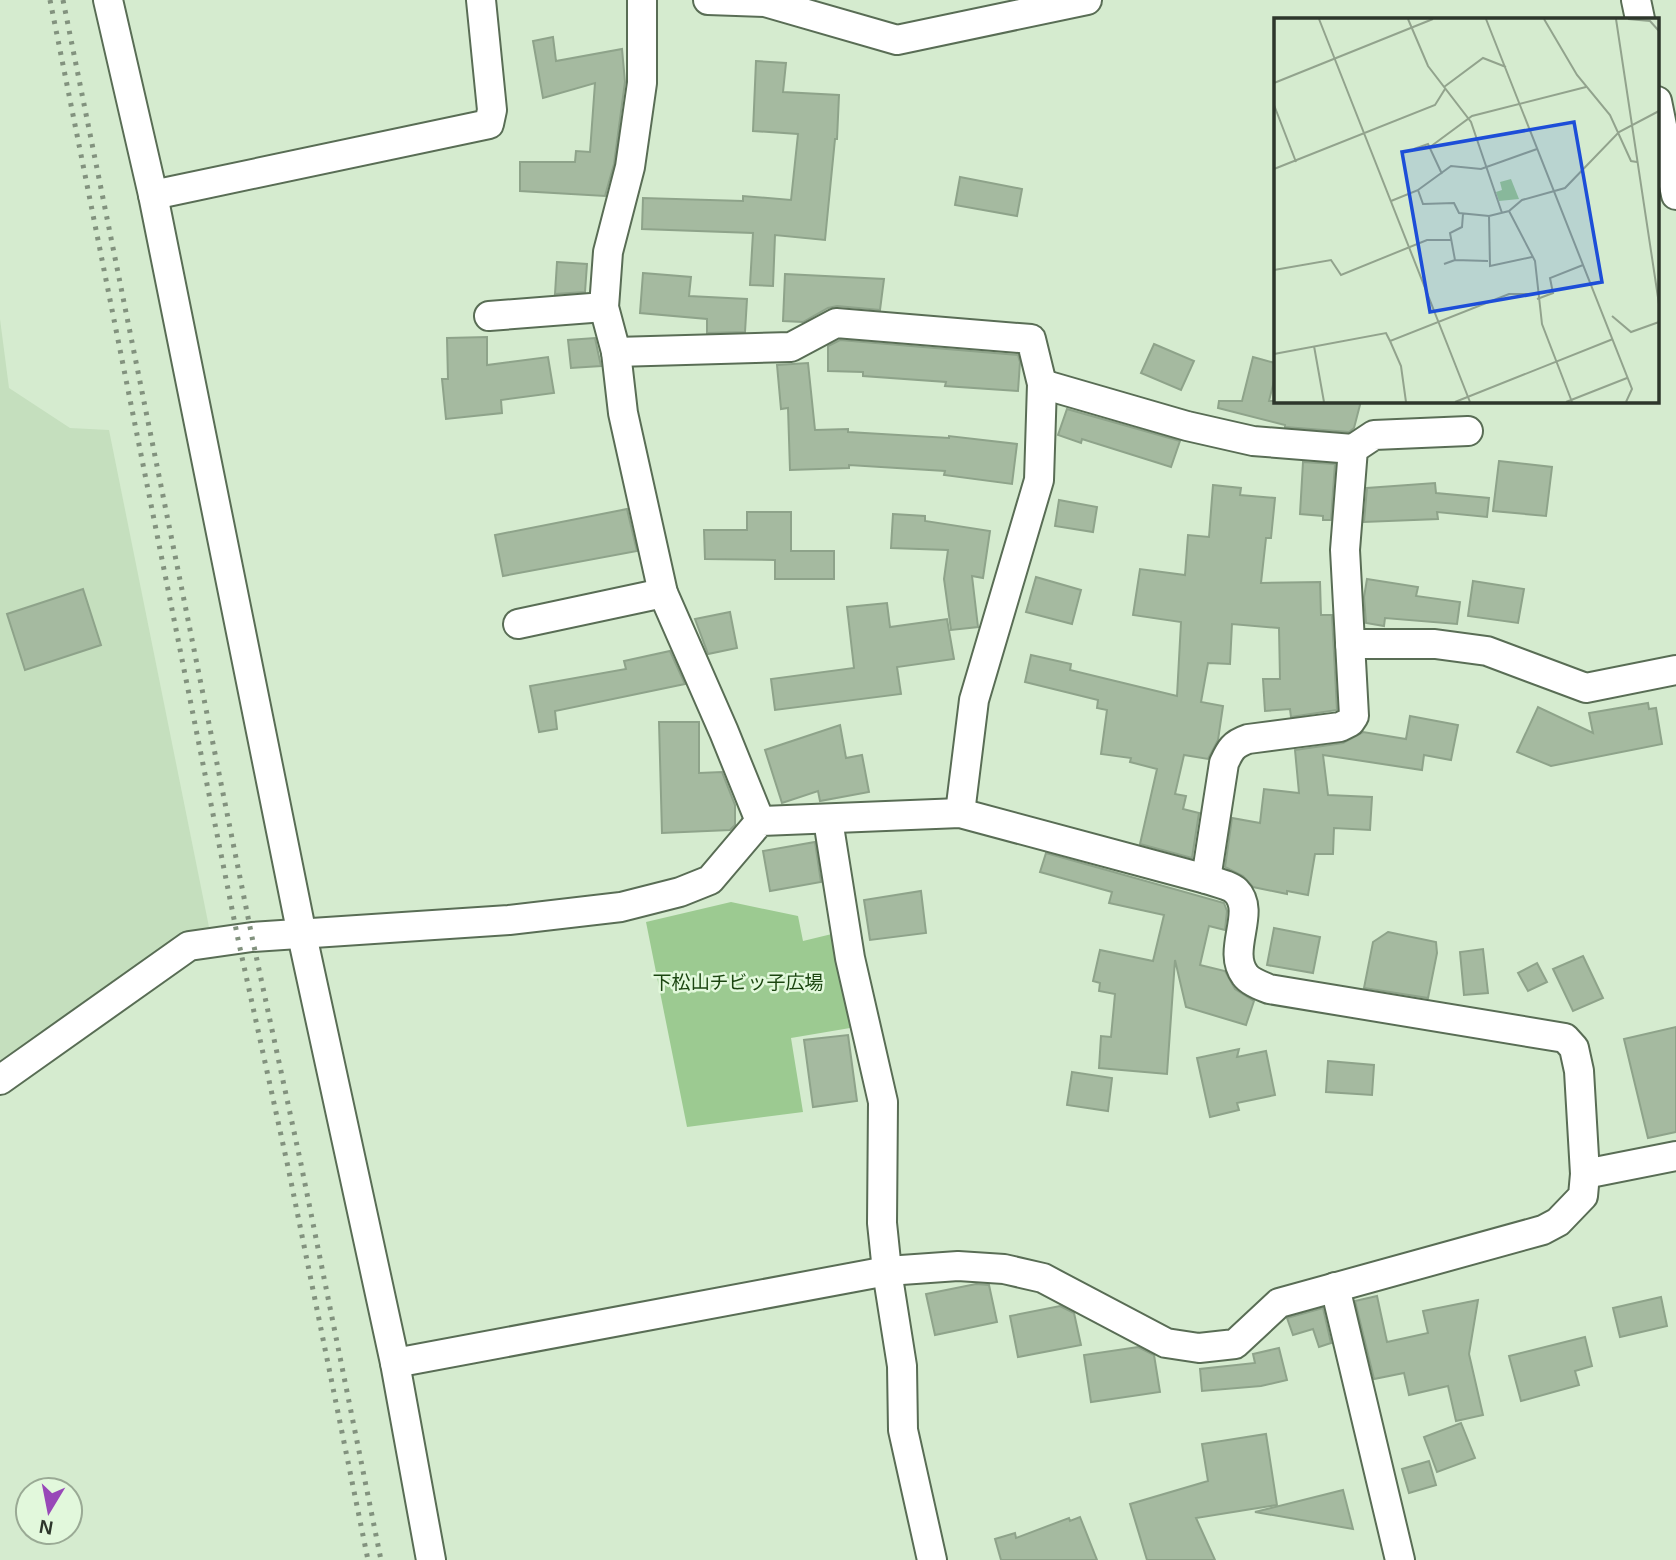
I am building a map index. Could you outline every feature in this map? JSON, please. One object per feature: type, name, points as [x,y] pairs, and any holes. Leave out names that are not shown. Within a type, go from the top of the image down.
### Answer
[{"type":"street","points":[[108,0],[153,195],[302,935],[395,1363],[431,1560]]},
{"type":"street","points":[[153,195],[489,124],[492,110],[481,0]]},
{"type":"street","points":[[642,0],[642,83],[630,167],[608,252],[604,307],[616,352],[625,424],[663,593],[760,821]]},
{"type":"street","points":[[708,0],[765,2],[897,40],[1087,0]]},
{"type":"street","points":[[1636,0],[1640,18]]},
{"type":"street","points":[[1658,106],[1676,195]]},
{"type":"street","points":[[489,316],[604,307]]},
{"type":"street","points":[[616,352],[791,347],[836,323],[1031,339],[1042,384],[1039,480],[974,700],[960,813]]},
{"type":"street","points":[[1042,384],[1187,426],[1253,441],[1353,450],[1374,435],[1468,431]]},
{"type":"street","points":[[1206,879],[1224,764],[1230,749],[1236,743],[1248,739],[1340,727],[1350,722],[1354,716],[1345,550],[1353,450]]},
{"type":"street","points":[[518,624],[663,593]]},
{"type":"street","points":[[1350,644],[1435,644],[1487,651],[1586,688],[1676,670]]},
{"type":"street","points":[[0,1080],[189,946],[252,937],[509,920],[621,907],[668,895],[710,880],[760,821],[960,813],[1206,879],[1236,890],[1242,901],[1243,919],[1236,958],[1246,978],[1269,989],[1565,1038],[1574,1048],[1579,1071],[1585,1174],[1583,1196],[1558,1222],[1542,1230],[1279,1303],[1236,1344],[1199,1348],[1166,1343],[1043,1278],[1003,1269],[958,1266],[887,1271],[395,1363]]},
{"type":"street","points":[[828,820],[850,958],[883,1102],[882,1223],[902,1366],[903,1430],[932,1560]]},
{"type":"street","points":[[1585,1174],[1676,1156]]},
{"type":"street","points":[[1335,1287],[1400,1560]]},
{"type":"shaded area","points":[[0,319],[9,388],[70,428],[109,430],[209,927],[0,1073]]},
{"type":"green space","name":"下松山チビッ子広場","points":[[731,902],[798,916],[803,941],[836,933],[856,1027],[791,1038],[803,1112],[687,1127],[646,922]]},
{"type":"building","points":[[553,37],[556,61],[622,49],[625,82],[614,164],[605,196],[520,191],[520,162],[575,162],[576,151],[590,152],[595,83],[543,98],[533,41]]},
{"type":"building","points":[[756,61],[786,63],[783,92],[839,95],[837,139],[825,240],[775,235],[773,286],[750,285],[753,233],[642,229],[643,198],[743,201],[743,196],[791,200],[798,134],[753,131]]},
{"type":"building","points":[[960,177],[1022,189],[1017,216],[955,205]]},
{"type":"building","points":[[557,262],[587,264],[585,292],[555,294]]},
{"type":"building","points":[[643,273],[691,277],[689,296],[747,299],[745,332],[707,333],[707,319],[640,313]]},
{"type":"building","points":[[785,274],[884,279],[880,310],[837,306],[803,322],[783,321]]},
{"type":"building","points":[[487,337],[487,365],[548,357],[554,393],[501,400],[502,413],[446,419],[442,379],[448,379],[447,338]]},
{"type":"building","points":[[595,338],[601,366],[571,368],[568,340]]},
{"type":"building","points":[[840,340],[1018,355],[1018,391],[863,376],[863,372],[828,371],[828,346]]},
{"type":"building","points":[[1154,344],[1194,361],[1181,390],[1141,373]]},
{"type":"building","points":[[1253,357],[1274,363],[1274,381],[1269,401],[1361,402],[1354,428],[1349,432],[1285,427],[1218,408],[1219,401],[1242,401]]},
{"type":"building","points":[[808,363],[815,430],[848,429],[848,432],[949,436],[1017,444],[1012,484],[944,475],[945,471],[849,465],[849,468],[790,470],[788,408],[781,409],[777,365]]},
{"type":"building","points":[[1067,409],[1180,441],[1171,467],[1082,439],[1081,443],[1058,435]]},
{"type":"building","points":[[1499,461],[1552,467],[1546,516],[1493,511]]},
{"type":"building","points":[[1303,462],[1335,464],[1331,520],[1323,520],[1323,516],[1300,514]]},
{"type":"building","points":[[1435,483],[1436,493],[1489,498],[1487,517],[1437,512],[1438,519],[1364,522],[1367,488]]},
{"type":"building","points":[[1213,485],[1241,488],[1240,495],[1275,498],[1271,538],[1266,538],[1261,583],[1320,582],[1321,615],[1332,615],[1337,710],[1291,717],[1290,709],[1265,711],[1263,679],[1280,679],[1279,628],[1232,624],[1230,664],[1208,663],[1201,702],[1223,706],[1218,740],[1208,759],[1184,755],[1175,794],[1186,796],[1183,809],[1199,813],[1192,858],[1140,844],[1157,769],[1130,762],[1131,758],[1101,754],[1107,710],[1097,708],[1098,700],[1025,682],[1031,655],[1071,664],[1070,670],[1177,696],[1181,622],[1133,615],[1140,569],[1185,575],[1188,535],[1209,537]]},
{"type":"building","points":[[1059,500],[1097,507],[1093,532],[1055,526]]},
{"type":"building","points":[[627,509],[637,551],[503,576],[495,535]]},
{"type":"building","points":[[747,512],[791,512],[791,551],[834,551],[834,579],[775,579],[775,560],[705,559],[704,530],[747,530]]},
{"type":"building","points":[[893,514],[925,516],[925,521],[990,531],[983,578],[972,576],[978,627],[951,630],[944,579],[948,550],[891,548]]},
{"type":"building","points":[[1036,577],[1081,590],[1072,624],[1026,612]]},
{"type":"building","points":[[1367,579],[1418,587],[1416,596],[1460,602],[1457,624],[1385,618],[1384,626],[1366,623],[1364,597]]},
{"type":"building","points":[[1473,581],[1524,589],[1518,623],[1468,616]]},
{"type":"building","points":[[83,589],[101,645],[25,670],[7,614]]},
{"type":"building","points":[[887,603],[890,627],[947,619],[954,659],[897,667],[901,694],[775,710],[771,679],[854,668],[847,607]]},
{"type":"building","points":[[730,612],[737,648],[708,654],[695,619]]},
{"type":"building","points":[[670,651],[685,684],[555,711],[557,729],[539,732],[530,686],[626,669],[624,661]]},
{"type":"building","points":[[1648,703],[1649,709],[1656,708],[1662,744],[1551,766],[1517,752],[1538,707],[1593,733],[1589,713]]},
{"type":"building","points":[[1410,716],[1458,725],[1451,760],[1424,755],[1422,770],[1323,755],[1328,795],[1372,797],[1370,830],[1334,828],[1333,854],[1315,854],[1308,895],[1253,887],[1243,876],[1225,867],[1232,818],[1260,823],[1264,789],[1299,793],[1295,750],[1343,743],[1363,732],[1406,739]]},
{"type":"building","points":[[659,722],[699,722],[699,773],[722,772],[735,805],[735,825],[730,830],[662,833]]},
{"type":"building","points":[[840,725],[846,758],[862,755],[869,792],[820,801],[818,791],[782,803],[765,750]]},
{"type":"building","points":[[815,842],[821,882],[770,891],[763,851]]},
{"type":"building","points":[[1046,853],[1224,903],[1227,911],[1225,930],[1209,926],[1200,965],[1225,971],[1235,989],[1254,1001],[1246,1025],[1186,1007],[1175,960],[1167,1074],[1099,1068],[1101,1036],[1111,1037],[1115,994],[1099,991],[1100,983],[1093,981],[1100,950],[1153,961],[1164,915],[1109,903],[1112,892],[1040,872]]},
{"type":"building","points":[[921,891],[926,933],[870,940],[864,900]]},
{"type":"building","points":[[1274,928],[1320,937],[1313,973],[1267,965]]},
{"type":"building","points":[[1388,932],[1436,942],[1437,953],[1428,998],[1364,988],[1373,942]]},
{"type":"building","points":[[1483,949],[1488,993],[1464,995],[1460,952]]},
{"type":"building","points":[[1583,956],[1603,998],[1573,1011],[1553,969]]},
{"type":"building","points":[[1537,963],[1547,982],[1528,991],[1518,973]]},
{"type":"building","points":[[1676,1027],[1676,1132],[1648,1138],[1624,1039]]},
{"type":"building","points":[[848,1035],[857,1101],[813,1107],[804,1040]]},
{"type":"building","points":[[1239,1049],[1237,1057],[1266,1051],[1275,1095],[1237,1103],[1239,1110],[1210,1117],[1197,1058]]},
{"type":"building","points":[[1328,1061],[1374,1065],[1372,1095],[1326,1092]]},
{"type":"building","points":[[1072,1072],[1112,1078],[1108,1111],[1067,1105]]},
{"type":"building","points":[[976,1284],[989,1285],[997,1322],[935,1335],[926,1294]]},
{"type":"building","points":[[1377,1296],[1387,1342],[1428,1333],[1423,1311],[1478,1300],[1469,1354],[1483,1415],[1456,1421],[1448,1386],[1409,1395],[1404,1373],[1374,1379],[1355,1301]]},
{"type":"building","points":[[1661,1297],[1667,1326],[1620,1337],[1613,1308]]},
{"type":"building","points":[[1060,1306],[1074,1313],[1081,1345],[1018,1357],[1010,1316]]},
{"type":"building","points":[[1323,1308],[1331,1343],[1319,1347],[1313,1329],[1293,1335],[1287,1318]]},
{"type":"building","points":[[1585,1337],[1592,1366],[1575,1371],[1579,1385],[1521,1401],[1509,1356]]},
{"type":"building","points":[[1138,1347],[1154,1355],[1160,1392],[1091,1402],[1084,1355]]},
{"type":"building","points":[[1279,1348],[1287,1380],[1261,1386],[1202,1391],[1200,1369],[1255,1363],[1253,1354]]},
{"type":"building","points":[[1461,1423],[1475,1458],[1437,1472],[1424,1437]]},
{"type":"building","points":[[1266,1434],[1277,1505],[1196,1518],[1215,1560],[1147,1560],[1130,1504],[1208,1481],[1202,1444]]},
{"type":"building","points":[[1429,1461],[1436,1485],[1409,1493],[1402,1469]]},
{"type":"building","points":[[1343,1490],[1353,1529],[1255,1512]]},
{"type":"building","points":[[1080,1517],[1097,1560],[1001,1560],[995,1539],[1015,1533],[1016,1538],[1069,1518],[1070,1521]]},
{"type":"railway","points":[[50,0],[238,939],[288,1167],[368,1560]]},
{"type":"railway","points":[[63,0],[381,1560]]}]
